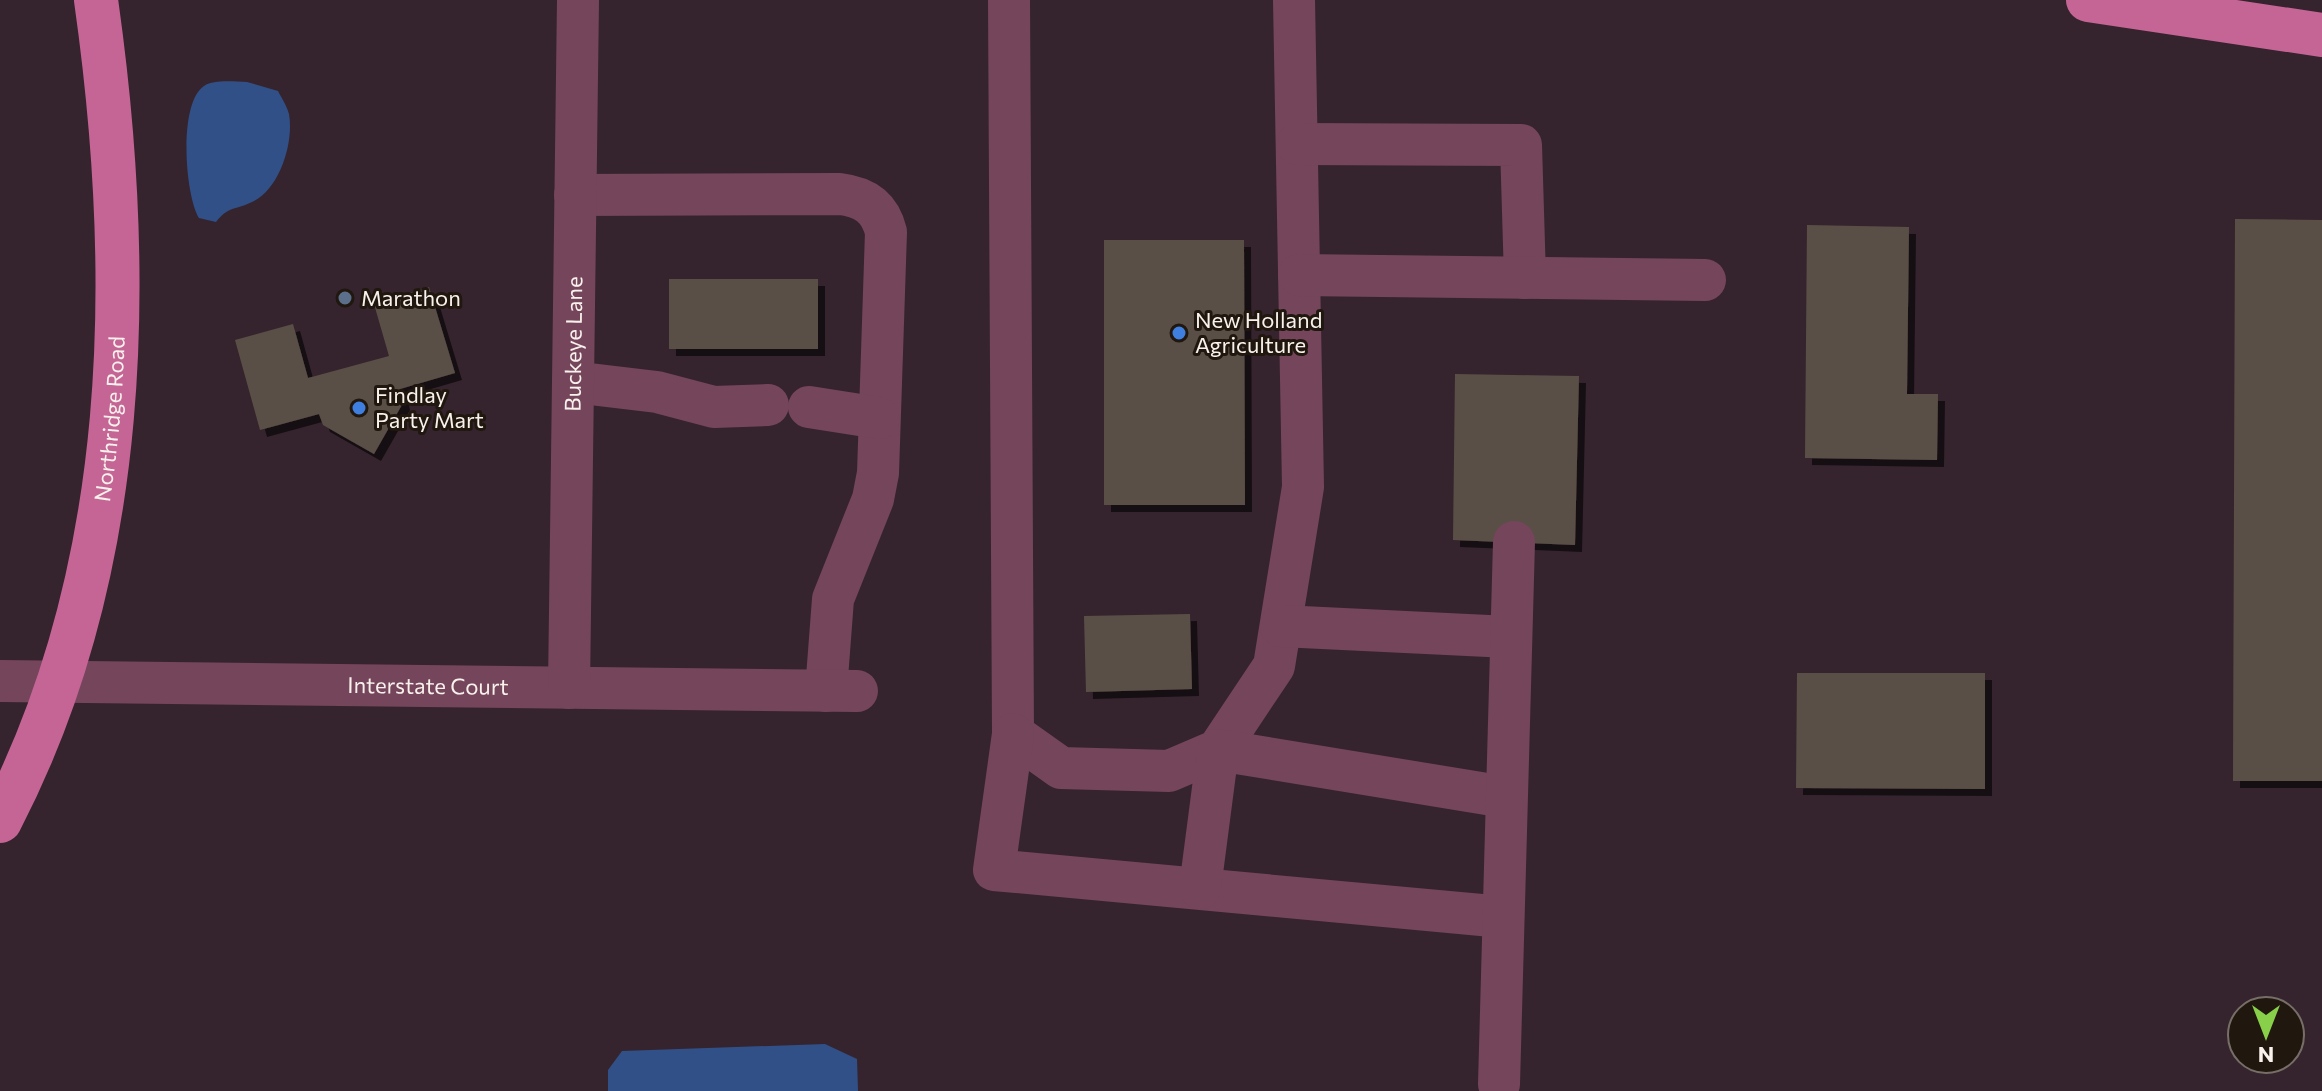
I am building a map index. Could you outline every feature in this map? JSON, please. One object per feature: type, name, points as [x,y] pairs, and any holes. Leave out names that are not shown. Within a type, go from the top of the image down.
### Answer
[{"type":"main road","name":"Northridge Road","points":[[0,821],[57,682],[89,575],[113,421],[117,326],[110,98],[96,0]]},
{"type":"main road","points":[[2088,0],[2252,12],[2322,35]]},
{"type":"street","name":"Buckeye Lane","points":[[569,688],[578,0]]},
{"type":"street","points":[[1009,0],[1013,734],[994,870],[1503,917]]},
{"type":"street","points":[[1200,888],[1218,750],[1274,666],[1303,487],[1294,0]]},
{"type":"street","points":[[1297,144],[1521,145],[1525,278]]},
{"type":"street","points":[[575,195],[840,194],[861,197],[882,216],[886,232],[879,418],[809,407]]},
{"type":"street","points":[[1299,275],[1705,280]]},
{"type":"street","points":[[573,382],[657,392],[714,407],[768,405]]},
{"type":"street","name":"Interstate Court","points":[[0,681],[841,691],[833,599],[873,499],[878,473],[879,418]]},
{"type":"street","points":[[1499,1084],[1514,542]]},
{"type":"street","points":[[1281,626],[1509,637]]},
{"type":"street","points":[[1013,734],[1061,768],[1169,771],[1218,750],[1505,797]]},
{"type":"shaded area","points":[[0,0],[2322,0],[2322,1091],[0,1091]]},
{"type":"water","points":[[219,82],[247,82],[278,91],[287,108],[290,125],[283,164],[262,196],[228,211],[216,222],[199,218],[190,190],[186,150],[190,111],[204,86]]},
{"type":"water","points":[[825,1044],[857,1059],[858,1091],[608,1091],[608,1070],[622,1051]]},
{"type":"building","points":[[2235,219],[2322,220],[2322,781],[2233,781]]},
{"type":"building","points":[[1807,225],[1909,227],[1907,394],[1938,394],[1937,460],[1805,458]]},
{"type":"building","points":[[1104,240],[1244,240],[1245,505],[1104,505]]},
{"type":"building","points":[[669,279],[818,279],[818,349],[669,349]]},
{"type":"building","points":[[429,287],[455,373],[400,389],[403,403],[374,454],[323,425],[319,414],[260,430],[235,340],[293,324],[308,378],[389,356],[374,304]]},
{"type":"building","points":[[1455,374],[1579,376],[1575,545],[1453,540]]},
{"type":"building","points":[[1190,614],[1192,689],[1086,692],[1084,616]]},
{"type":"building","points":[[1797,673],[1985,673],[1985,789],[1796,788]]},
{"type":"place","name":"Marathon","points":[[345,298]]},
{"type":"place","name":"New Holland Agriculture","points":[[1179,333]]},
{"type":"place","name":"Findlay Party Mart","points":[[359,408]]}]
